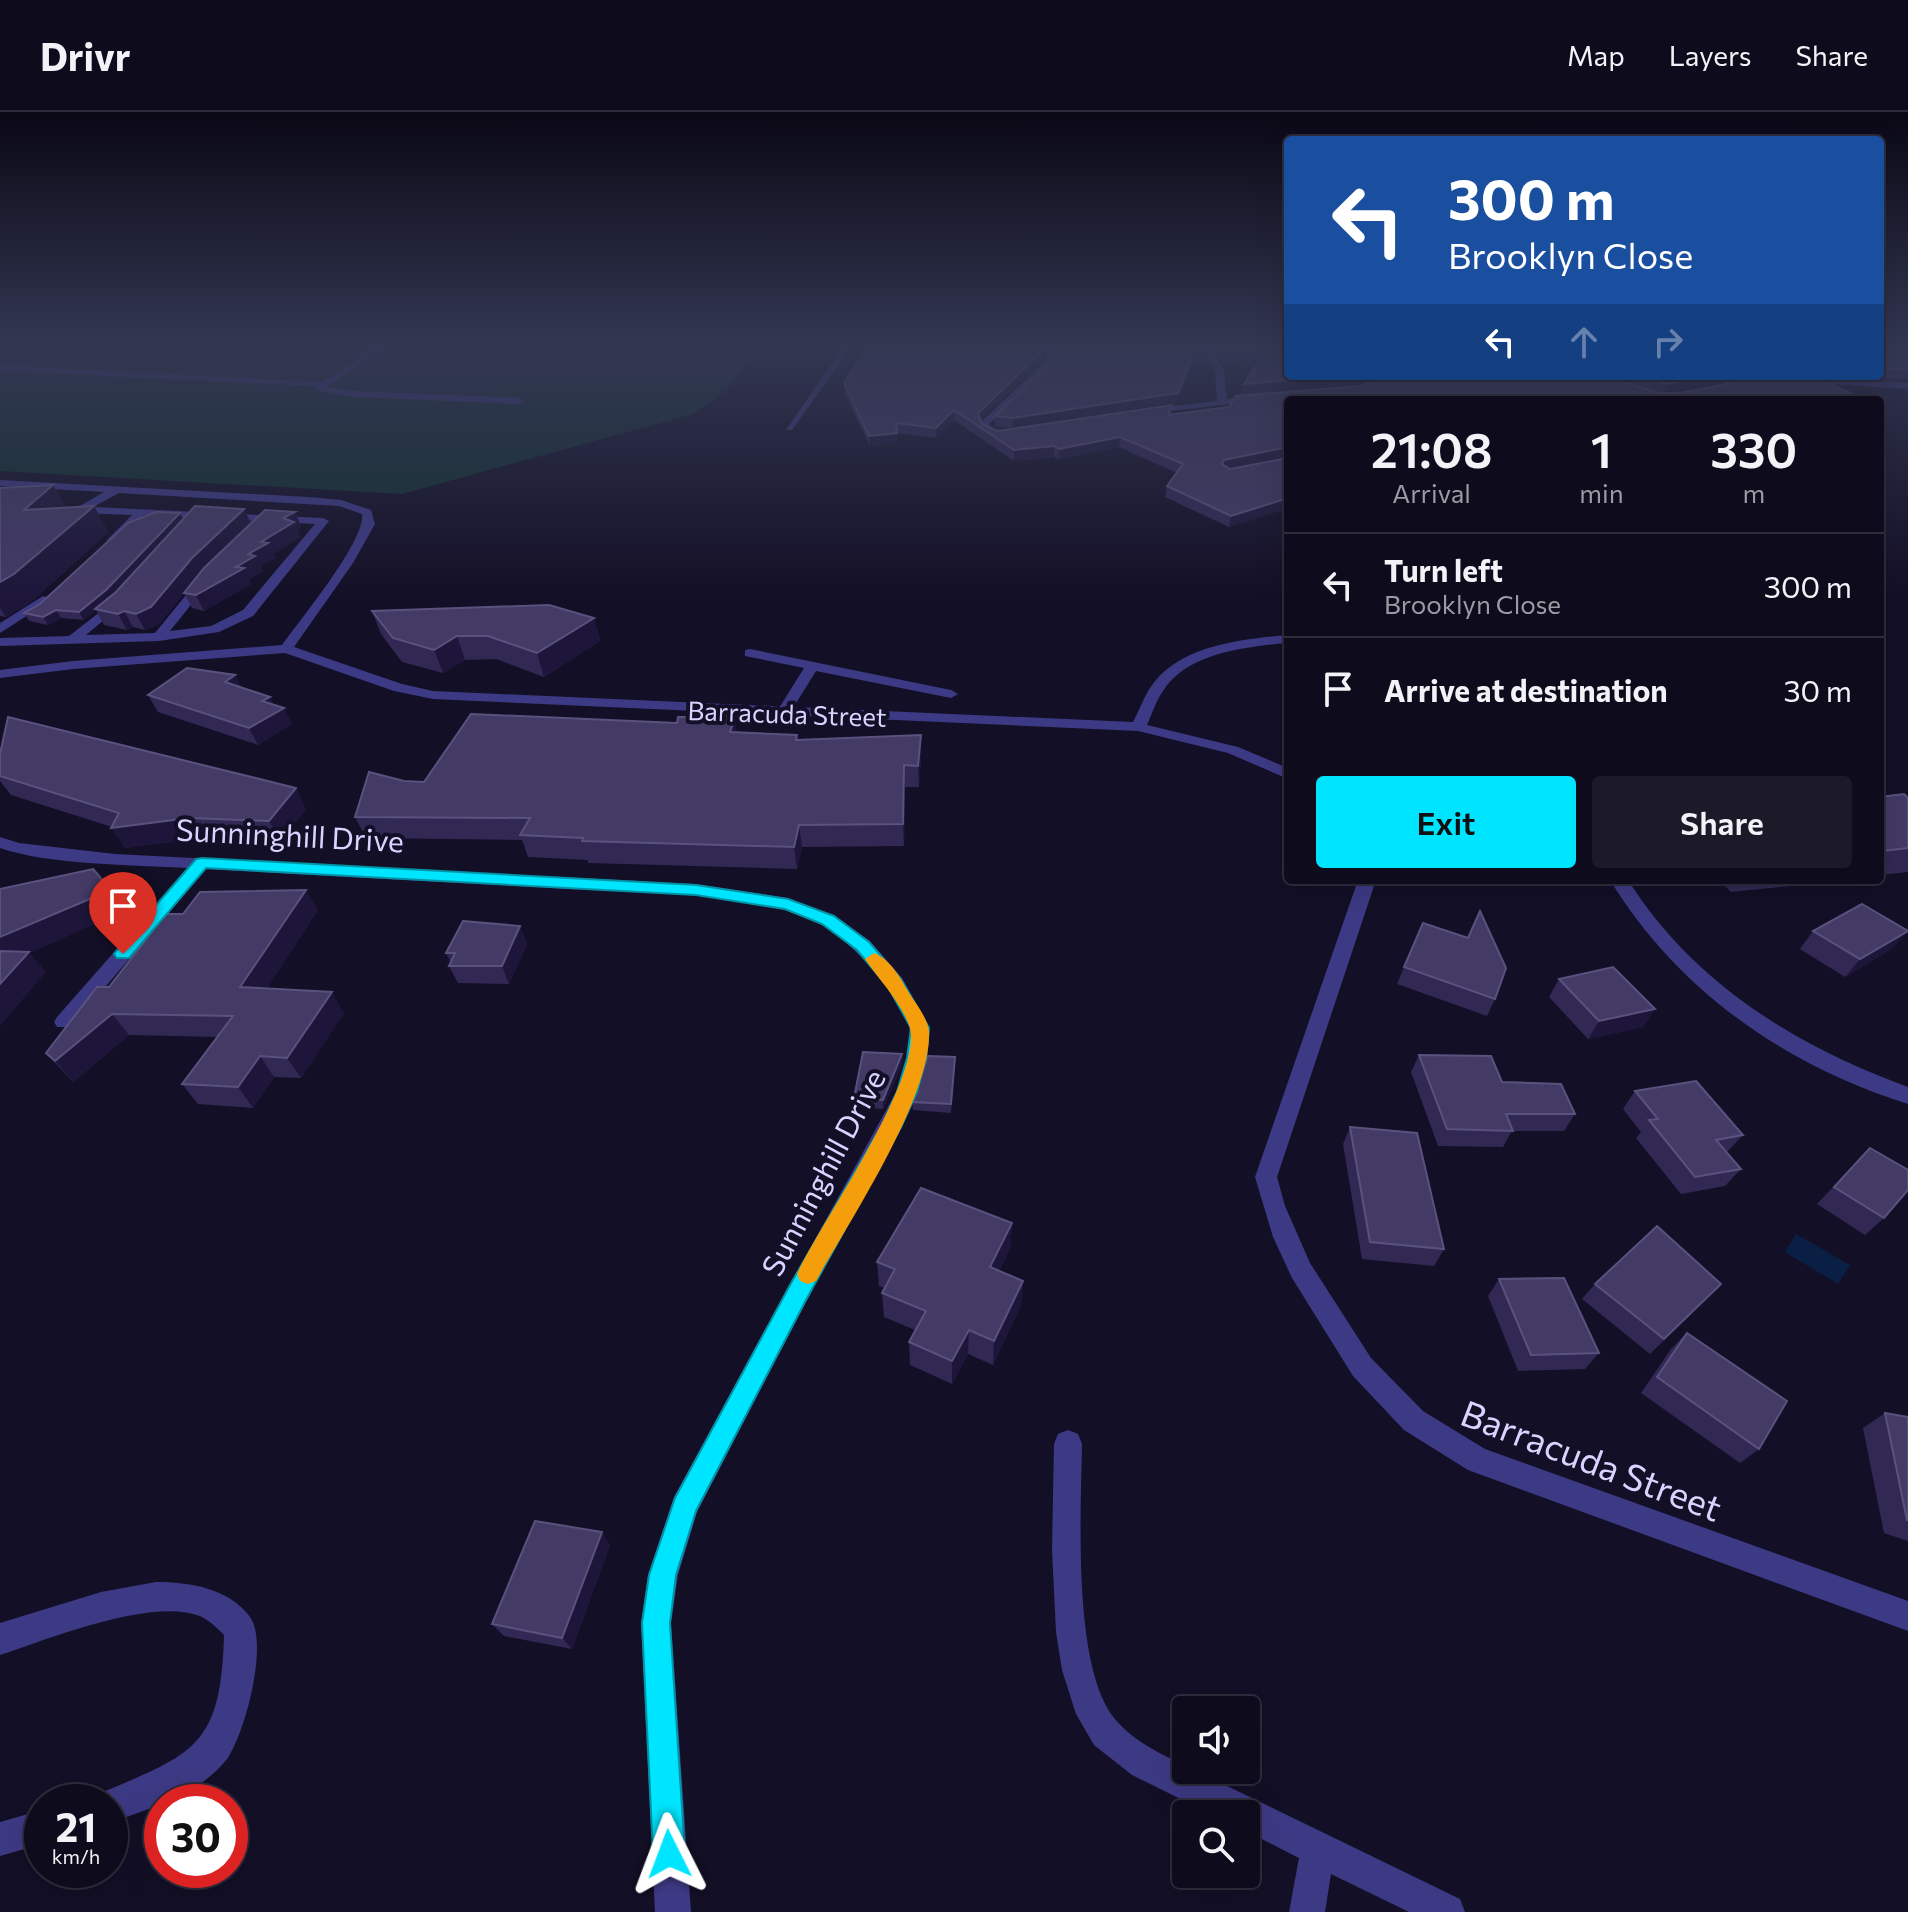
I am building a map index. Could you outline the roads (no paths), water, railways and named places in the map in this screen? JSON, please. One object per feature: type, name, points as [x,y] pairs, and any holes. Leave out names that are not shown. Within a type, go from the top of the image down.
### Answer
[{"type":"street","points":[[988,430],[997,435],[1018,434]]},
{"type":"street","points":[[0,483],[319,501],[350,505],[367,512],[369,524],[347,563],[286,649],[73,665],[0,674]]},
{"type":"street","points":[[0,642],[159,637],[214,629],[248,613],[323,524],[317,519],[270,516],[79,510],[117,490]]},
{"type":"street","points":[[100,551],[141,512]]},
{"type":"street","points":[[189,524],[200,513]]},
{"type":"street","points":[[251,533],[270,516]]},
{"type":"street","points":[[159,637],[214,570]]},
{"type":"street","points":[[0,629],[38,607],[59,589]]},
{"type":"street","points":[[69,642],[128,592]]},
{"type":"street","points":[[1138,727],[1158,686],[1183,667],[1227,647],[1284,640]]},
{"type":"street","name":"Barracuda Street","points":[[286,649],[399,688],[433,695],[1138,727],[1233,750],[1284,772]]},
{"type":"street","points":[[750,653],[951,694]]},
{"type":"street","points":[[783,713],[812,666]]},
{"type":"street","name":"Sunninghill Drive","points":[[0,842],[55,854],[696,890],[788,904],[828,920],[863,946],[895,983],[920,1028],[917,1058],[907,1092],[891,1127],[798,1292],[684,1507],[663,1575],[656,1623],[673,1912]]},
{"type":"street","points":[[64,1022],[202,863]]},
{"type":"street","name":"Barracuda Street","points":[[1366,884],[1266,1177],[1272,1207],[1293,1255],[1317,1298],[1372,1381],[1404,1414],[1478,1460],[1908,1616]]},
{"type":"street","points":[[1622,884],[1666,944],[1733,1005],[1790,1045],[1908,1096]]},
{"type":"street","points":[[1068,1444],[1067,1551],[1078,1682],[1101,1729],[1144,1763],[1447,1912]]},
{"type":"street","points":[[0,1639],[100,1609],[143,1599],[174,1596],[198,1600],[223,1612],[240,1629],[241,1677],[236,1705],[225,1732],[191,1773],[128,1799]]},
{"type":"street","points":[[0,1839],[24,1832]]},
{"type":"street","points":[[1307,1912],[1318,1849]]},
{"type":"water","points":[[1796,1234],[1850,1265],[1838,1284],[1785,1252]]}]
